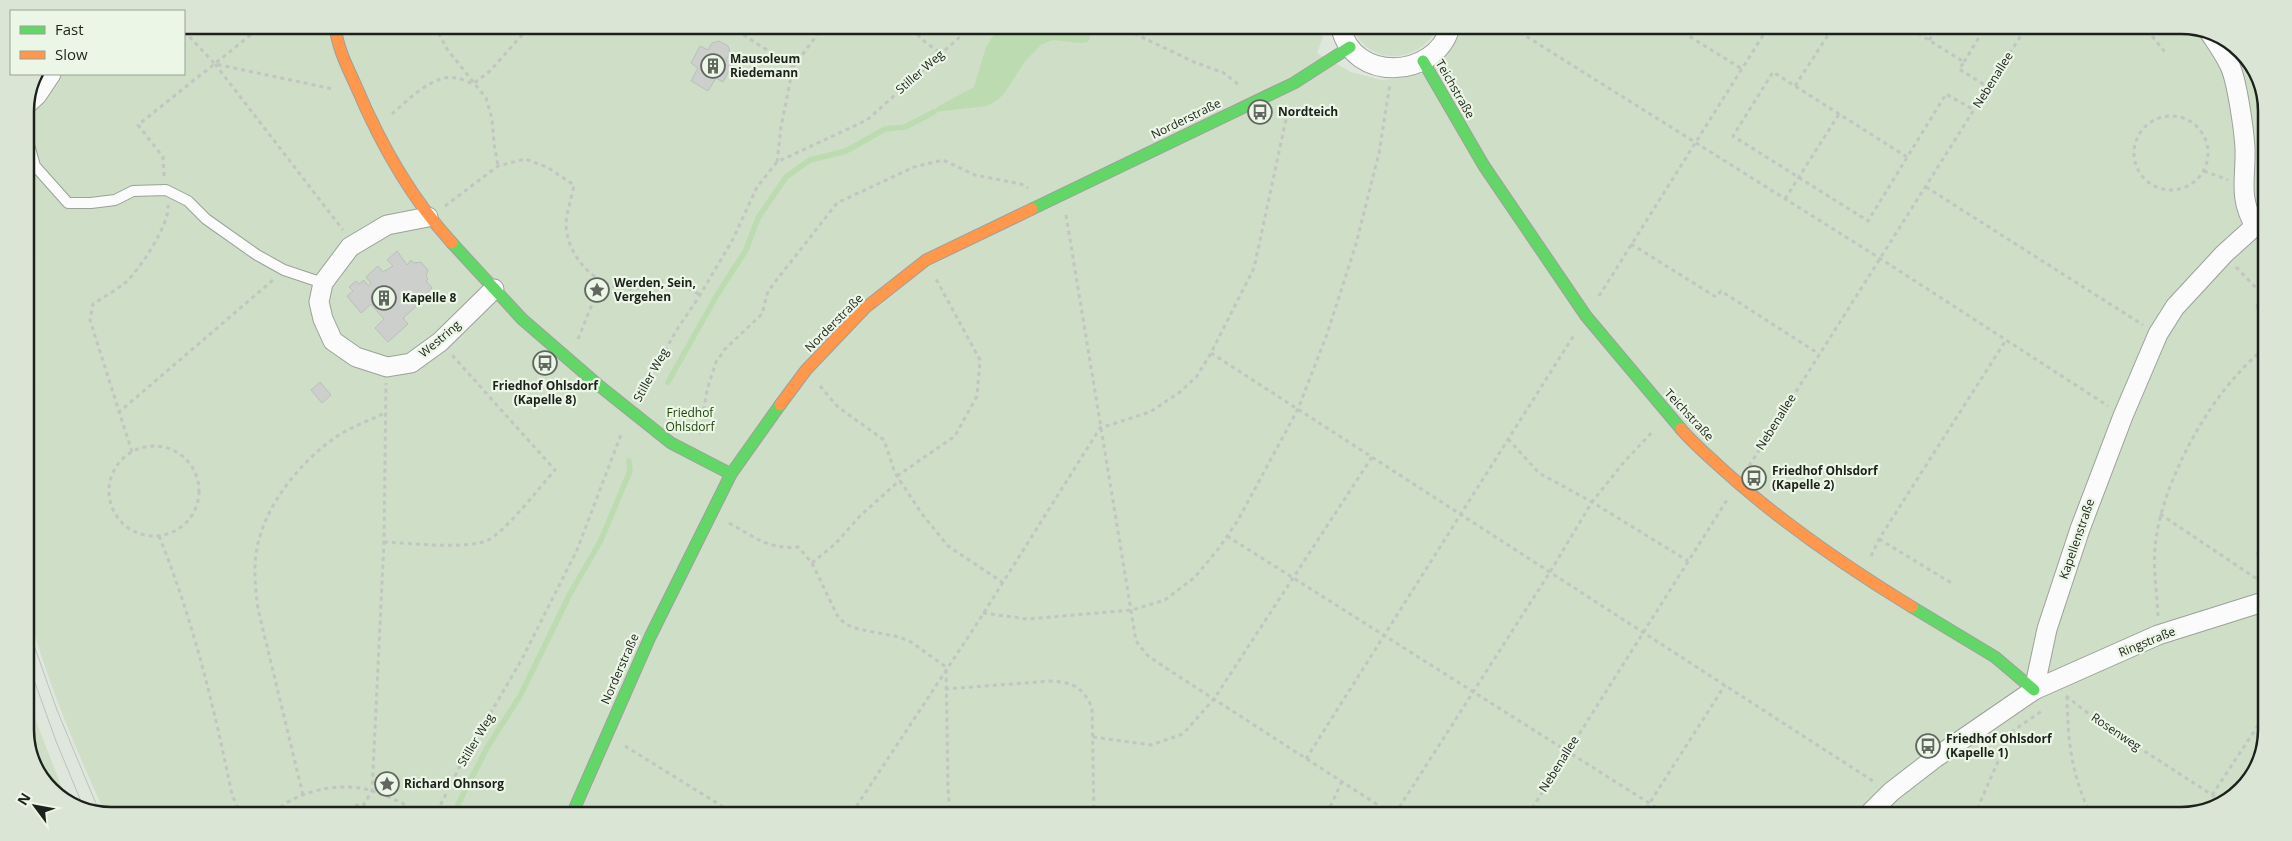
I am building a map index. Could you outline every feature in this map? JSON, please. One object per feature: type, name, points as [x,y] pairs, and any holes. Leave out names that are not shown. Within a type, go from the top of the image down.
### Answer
[{"type":"street","points":[[336,34],[337,43],[374,128],[428,217],[522,319],[569,360],[671,443],[731,474]]},
{"type":"street","points":[[1344,34],[1350,47],[1369,62],[1392,68],[1413,66],[1423,61],[1443,43],[1447,34]]},
{"type":"street","name":"Kapellenstraße","points":[[2216,42],[2231,67],[2240,110],[2244,148],[2243,176],[2246,211],[2258,219]]},
{"type":"street","name":"Norderstraße","points":[[575,807],[650,637],[731,474],[746,450],[806,370],[865,308],[926,260],[1294,83],[1350,47]]},
{"type":"street","name":"Teichstraße","points":[[1423,61],[1484,166],[1586,316],[1682,432],[1738,483],[1786,523],[1861,576],[1995,658],[2034,690]]},
{"type":"street","points":[[35,97],[50,75]]},
{"type":"street","points":[[387,367],[356,357],[333,341],[323,319],[319,302],[323,282],[354,244],[386,225],[428,217]]},
{"type":"street","name":"Kapellenstraße","points":[[2034,690],[2047,629],[2080,529],[2123,416],[2158,334],[2175,307],[2224,254],[2258,224]]},
{"type":"street","name":"Westring","points":[[387,367],[411,362],[440,342],[494,289]]},
{"type":"street","name":"Ringstraße","points":[[2034,690],[2158,635],[2258,604]]},
{"type":"street","points":[[1876,807],[1891,792],[1936,758],[2034,690]]},
{"type":"lane","points":[[34,162],[35,166],[68,202],[91,203],[115,200],[133,191],[166,190],[188,201],[206,219],[284,270],[323,282]]},
{"type":"path","points":[[186,34],[215,64],[354,244]]},
{"type":"path","points":[[132,452],[118,413],[90,320],[93,304],[126,282],[150,251],[168,212],[163,157],[138,125],[252,34]]},
{"type":"path","points":[[439,34],[447,49],[486,98],[490,108],[498,166]]},
{"type":"path","points":[[473,84],[490,70],[523,34]]},
{"type":"path","points":[[742,34],[793,67]]},
{"type":"path","points":[[777,162],[781,127],[793,67],[818,34]]},
{"type":"path","points":[[916,34],[940,54]]},
{"type":"path","name":"Stiller Weg","points":[[440,807],[461,764],[522,659],[577,550],[612,456],[631,412],[676,331],[734,238],[757,187],[777,162],[867,120],[963,34]]},
{"type":"path","points":[[1139,34],[1194,62],[1224,73],[1255,101]]},
{"type":"path","points":[[1522,34],[1881,259],[2123,416]]},
{"type":"path","points":[[1686,34],[1742,69]]},
{"type":"path","points":[[1306,759],[1764,34]]},
{"type":"path","points":[[1795,86],[1829,34]]},
{"type":"path","points":[[1919,34],[1964,62]]},
{"type":"path","points":[[1929,40],[1933,34]]},
{"type":"path","points":[[1981,34],[1960,69],[1988,87]]},
{"type":"path","name":"Nebenallee","points":[[1532,807],[2022,34]]},
{"type":"path","points":[[2150,34],[2165,52]]},
{"type":"path","points":[[215,64],[358,94]]},
{"type":"path","points":[[983,613],[1027,619],[1132,610],[1165,600],[1194,578],[1227,536],[1238,520],[1298,409],[1327,334],[1356,244],[1379,153],[1392,68]]},
{"type":"path","points":[[1907,157],[1773,72],[1733,136],[1868,220],[1907,157],[1946,94],[1974,110]]},
{"type":"path","points":[[374,128],[411,98],[439,79],[456,77],[473,84]]},
{"type":"path","points":[[856,807],[983,613],[1100,428],[1150,412],[1180,392],[1197,376],[1212,353],[1254,268],[1294,83]]},
{"type":"path","points":[[1785,199],[1838,114]]},
{"type":"path","points":[[2170,115],[2183,117],[2195,124],[2203,133],[2208,145],[2208,158],[2204,171],[2197,180],[2187,187],[2176,190],[2164,190],[2153,186],[2144,179],[2137,169],[2134,158],[2134,146],[2138,135],[2146,125],[2158,118],[2170,115]]},
{"type":"path","points":[[428,217],[463,194],[498,166],[525,159],[547,167],[573,183],[574,187],[566,216],[566,227],[571,246],[582,265],[602,280],[630,289],[674,279],[700,295]]},
{"type":"path","points":[[694,455],[702,427],[707,390],[716,362],[725,349],[762,314],[768,290],[837,203],[914,167],[943,160],[975,175],[1021,184],[1050,200]]},
{"type":"path","points":[[1926,186],[2158,334]]},
{"type":"path","points":[[1063,194],[1136,641],[1140,648],[1172,672],[1382,807]]},
{"type":"path","points":[[1632,244],[1716,297],[1721,291],[1819,354]]},
{"type":"path","points":[[2224,254],[2258,290]]},
{"type":"path","points":[[897,476],[954,436],[977,396],[980,360],[926,260]]},
{"type":"path","points":[[118,413],[284,270]]},
{"type":"path","points":[[569,360],[602,280]]},
{"type":"path","points":[[1861,576],[1879,539],[2006,340]]},
{"type":"path","points":[[384,542],[468,545],[488,541],[507,524],[555,470],[440,342]]},
{"type":"path","points":[[1212,353],[1891,792]]},
{"type":"path","points":[[2158,635],[2155,542],[2160,514],[2170,485],[2202,422],[2237,375],[2258,354]]},
{"type":"path","points":[[354,807],[354,805],[363,806],[372,791],[384,542],[387,367]]},
{"type":"path","points":[[806,370],[838,407],[884,440],[897,476],[922,514],[948,546],[1002,582]]},
{"type":"path","points":[[304,794],[258,608],[254,579],[258,543],[272,508],[307,460],[335,437],[385,412]]},
{"type":"path","points":[[1398,807],[1473,693],[1592,502],[1624,462],[1668,416]]},
{"type":"path","points":[[1508,439],[1539,473],[1592,502],[1688,561]]},
{"type":"path","points":[[156,446],[170,449],[183,456],[192,467],[198,480],[199,495],[196,509],[188,521],[177,531],[149,537],[126,527],[117,518],[111,506],[109,494],[112,476],[122,460],[132,452],[144,447],[156,446]]},
{"type":"path","points":[[1093,737],[1151,745],[1183,734],[1214,699],[1372,457]]},
{"type":"path","points":[[812,563],[835,544],[860,516],[900,480]]},
{"type":"path","points":[[712,514],[769,546],[798,547],[812,563],[837,615],[846,624],[858,629],[899,637],[911,642],[946,667]]},
{"type":"path","points":[[2160,514],[2258,580]]},
{"type":"path","points":[[158,536],[178,584],[205,671],[232,795],[238,807]]},
{"type":"path","points":[[1227,536],[1656,807]]},
{"type":"path","points":[[1879,539],[1953,584]]},
{"type":"path","points":[[946,667],[950,807]]},
{"type":"path","points":[[946,689],[1051,681],[1068,683],[1084,692],[1092,707],[1094,807]]},
{"type":"path","points":[[1647,807],[1725,685]]},
{"type":"path","points":[[2059,701],[2066,696]]},
{"type":"path","points":[[2066,696],[2068,742],[2078,786],[2087,807]]},
{"type":"path","name":"Rosenweg","points":[[2066,696],[2098,720],[2217,798]]},
{"type":"path","points":[[2012,732],[2043,711]]},
{"type":"path","points":[[1978,807],[2016,723]]},
{"type":"path","points":[[2212,795],[2258,726]]},
{"type":"path","points":[[606,734],[723,807]]},
{"type":"path","points":[[1330,807],[1342,782]]},
{"type":"path","points":[[280,807],[304,794],[323,789],[349,787],[372,791],[408,807]]},
{"type":"green space","name":"Friedhof Ohlsdorf","points":[[185,34],[1324,34],[1317,53],[1351,72],[1382,80],[1402,78],[1440,62],[1461,34],[2196,35],[2224,47],[2242,64],[2254,86],[2258,106],[2258,740],[2254,755],[2245,773],[2236,785],[2228,791],[2206,803],[2181,807],[102,806],[60,708],[34,631],[35,102],[57,75],[185,75]]},
{"type":"green space","points":[[1356,34],[1433,34],[1419,49],[1407,54],[1394,56],[1382,55],[1370,50],[1360,41]]},
{"type":"green space","points":[[34,715],[59,781],[53,781],[42,764],[35,745]]},
{"type":"shaded area","points":[[994,34],[1091,34],[1088,42],[1053,40],[1042,44],[1026,60],[1003,95],[987,106],[934,112],[937,107],[974,87],[986,47]]},
{"type":"building","name":"Mausoleum Riedemann","points":[[719,41],[728,46],[730,53],[726,60],[733,64],[723,82],[716,78],[708,91],[691,81],[698,68],[691,63],[700,46],[708,50],[712,43]]},
{"type":"building","name":"Kapelle 8","points":[[397,251],[407,265],[411,260],[414,263],[421,262],[428,270],[426,276],[428,279],[426,281],[432,288],[419,300],[421,302],[403,318],[408,324],[388,342],[375,328],[384,319],[371,304],[361,313],[347,296],[353,291],[349,287],[356,281],[359,284],[364,280],[368,286],[371,283],[366,277],[378,266],[383,272],[393,266],[387,260]]},
{"type":"building","points":[[320,382],[331,395],[322,403],[311,390]]},
{"type":"waterway","points":[[668,382],[717,295],[746,250],[758,218],[786,177],[810,160],[846,151],[885,129],[905,127],[934,112]]},
{"type":"waterway","points":[[457,807],[488,746],[520,696],[570,594],[601,540],[630,471],[629,461]]},
{"type":"tram line","points":[[34,645],[57,710],[97,806]]},
{"type":"tram line","points":[[34,680],[56,741],[81,801]]},
{"type":"traffic: fast","points":[[1032,209],[1294,83],[1350,47]]},
{"type":"traffic: fast","points":[[1423,61],[1484,166],[1586,316],[1681,429]]},
{"type":"traffic: fast","points":[[452,243],[522,319],[597,384],[671,443],[731,474]]},
{"type":"traffic: fast","points":[[575,807],[650,637],[731,474],[780,405]]},
{"type":"traffic: fast","points":[[1912,607],[1995,657],[2034,690]]},
{"type":"traffic: slow","points":[[337,34],[346,64],[386,149],[423,208],[452,243]]},
{"type":"traffic: slow","points":[[780,405],[806,370],[865,308],[926,260],[1032,209]]},
{"type":"traffic: slow","points":[[1681,429],[1699,448],[1764,505],[1836,558],[1912,607]]},
{"type":"place","name":"Mausoleum Riedemann","points":[[713,66]]},
{"type":"place","name":"Nordteich","points":[[1260,112]]},
{"type":"place","name":"Werden, Sein, Vergehen","points":[[597,290]]},
{"type":"place","name":"Kapelle 8","points":[[384,298]]},
{"type":"place","name":"Friedhof Ohlsdorf (Kapelle 8)","points":[[545,363]]},
{"type":"place","name":"Friedhof Ohlsdorf (Kapelle 2)","points":[[1754,478]]},
{"type":"place","name":"Friedhof Ohlsdorf (Kapelle 1)","points":[[1928,746]]},
{"type":"place","name":"Richard Ohnsorg","points":[[387,784]]}]
